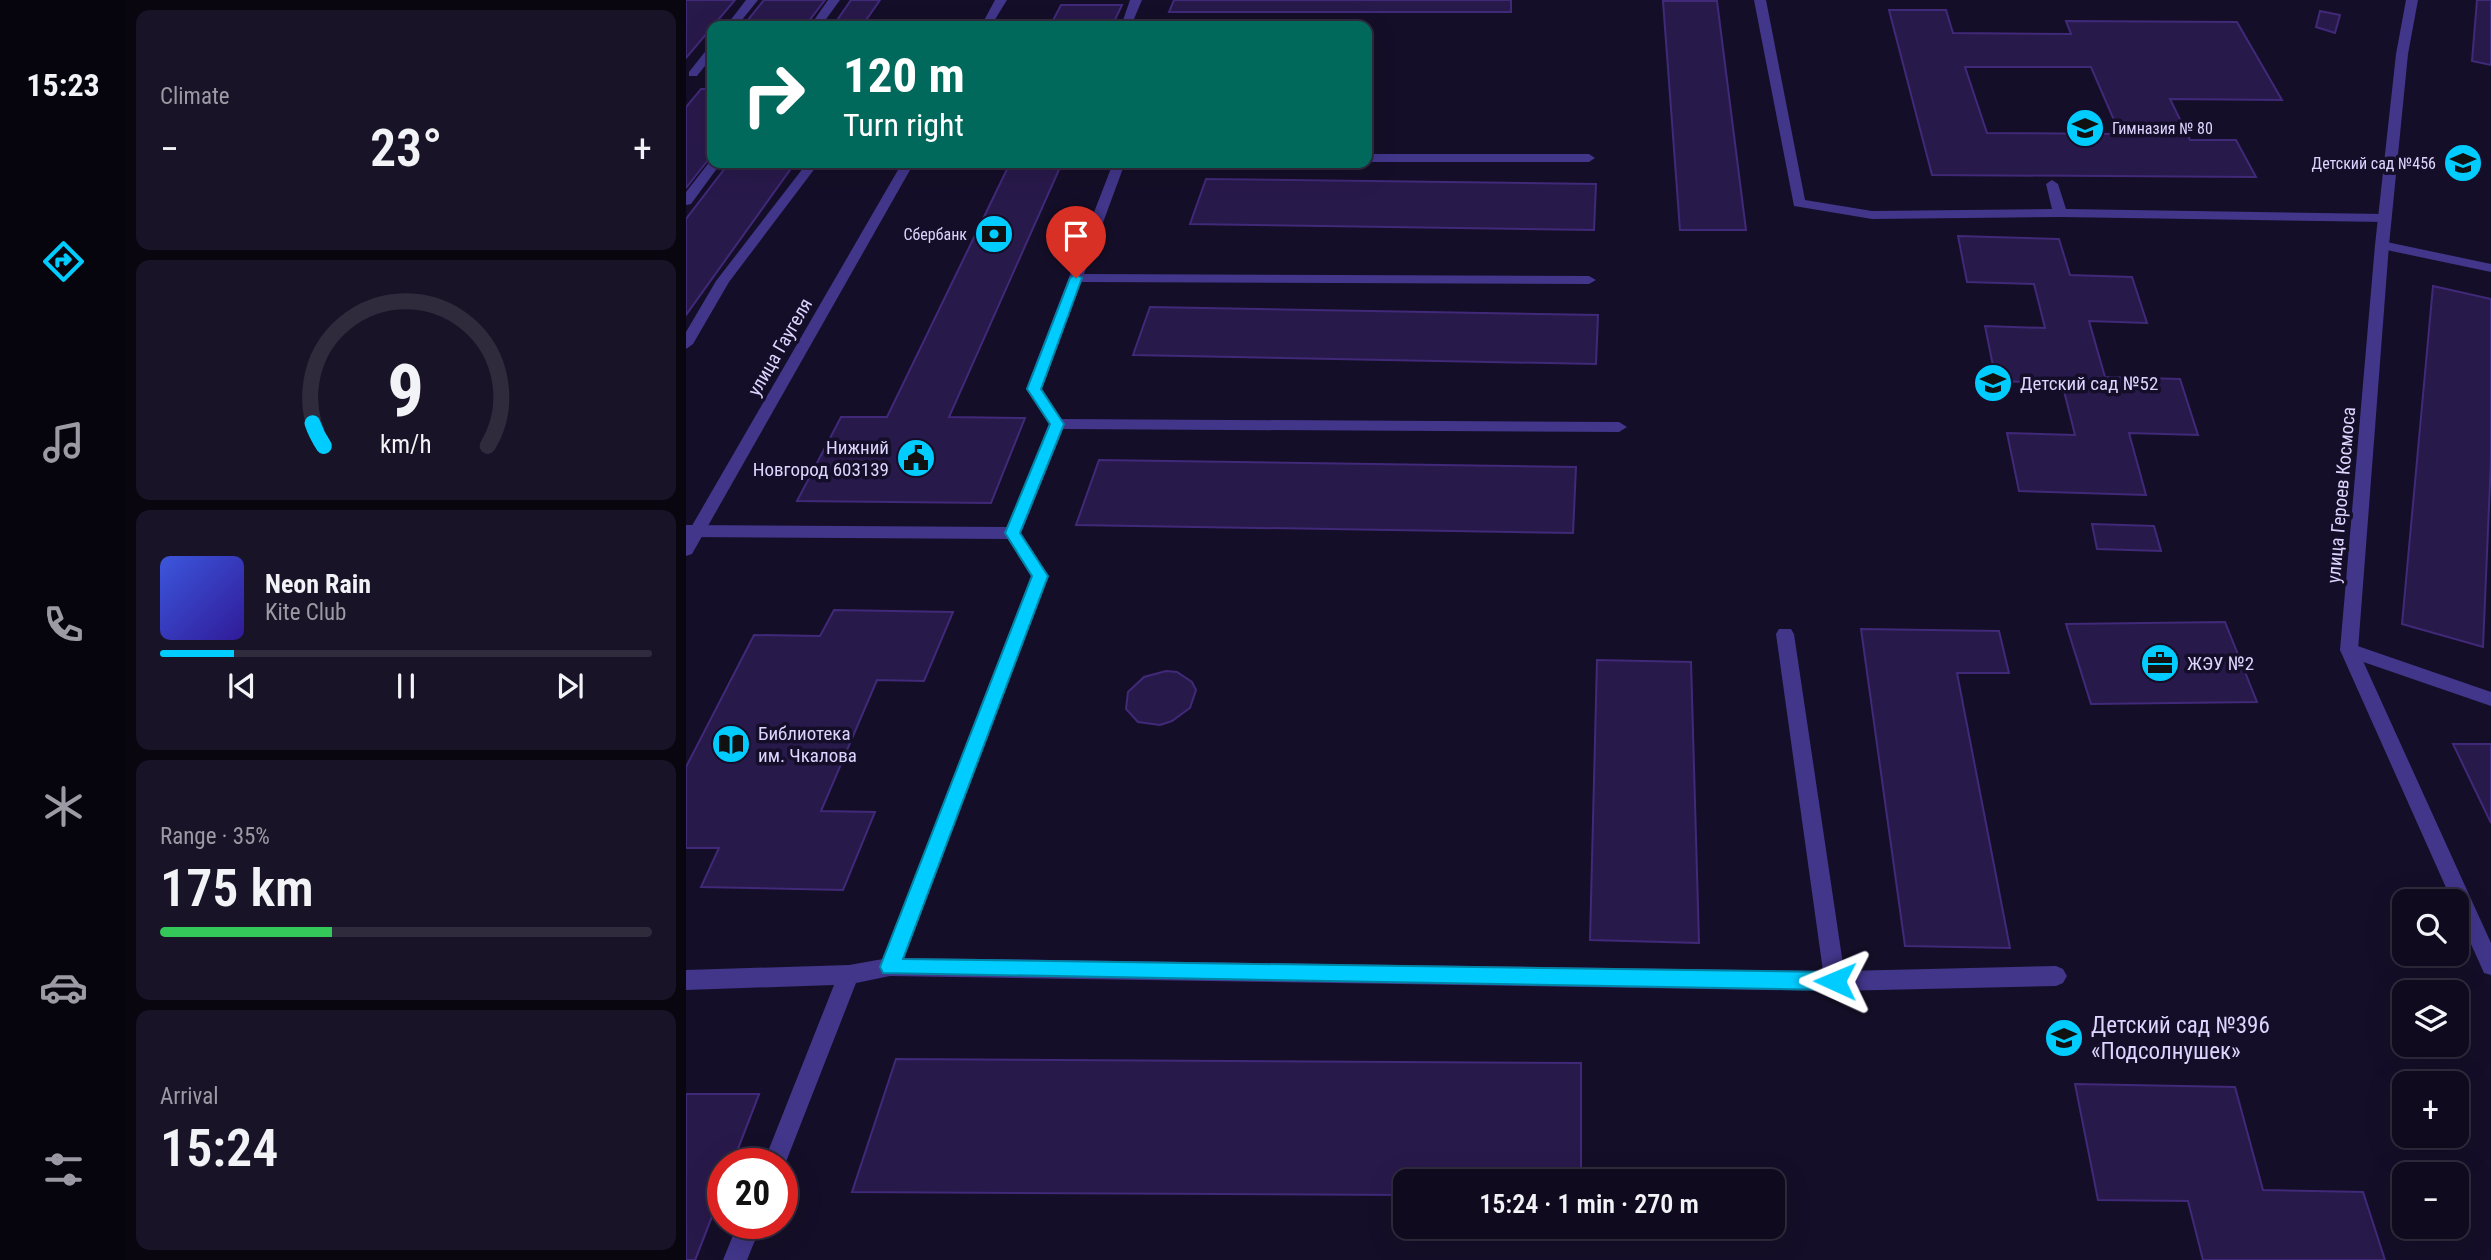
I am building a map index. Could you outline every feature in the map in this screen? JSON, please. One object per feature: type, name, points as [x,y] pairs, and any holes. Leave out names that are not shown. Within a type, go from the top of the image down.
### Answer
[{"type":"street","points":[[735,21],[752,0]]},
{"type":"street","points":[[819,21],[834,0]]},
{"type":"street","points":[[989,21],[1001,0]]},
{"type":"street","points":[[1128,21],[1136,0]]},
{"type":"street","points":[[1760,0],[1799,204],[1872,215],[2060,213],[2385,218]]},
{"type":"street","name":"улица Героев Космоса","points":[[2412,0],[2402,54],[2382,245],[2349,650],[2491,965]]},
{"type":"street","points":[[690,74],[707,55]]},
{"type":"street","points":[[1372,158],[1588,158]]},
{"type":"street","points":[[686,201],[711,168]]},
{"type":"street","points":[[686,344],[723,281],[809,168]]},
{"type":"street","name":"улица Гаугеля","points":[[686,550],[692,530],[905,168]]},
{"type":"street","points":[[1057,424],[1034,389],[1117,168]]},
{"type":"street","points":[[2052,184],[2060,213]]},
{"type":"street","points":[[2382,245],[2491,268]]},
{"type":"street","points":[[1076,278],[1589,280]]},
{"type":"street","points":[[1013,533],[1057,424]]},
{"type":"street","points":[[1057,424],[1619,427]]},
{"type":"street","points":[[692,530],[1013,533]]},
{"type":"street","points":[[890,967],[1040,576],[1013,533]]},
{"type":"street","points":[[1785,634],[1835,981]]},
{"type":"street","points":[[2349,650],[2491,699]]},
{"type":"street","points":[[686,980],[849,975],[890,967],[1835,981],[2056,976]]},
{"type":"street","points":[[780,1148],[849,975]]},
{"type":"street","points":[[735,1260],[744,1239]]},
{"type":"building","points":[[686,0],[735,0],[717,21],[707,21],[707,33],[686,58]]},
{"type":"building","points":[[764,0],[825,0],[809,21],[747,21]]},
{"type":"building","points":[[851,0],[880,0],[865,21],[836,21]]},
{"type":"building","points":[[1174,0],[1511,0],[1511,12],[1169,12]]},
{"type":"building","points":[[2477,0],[2491,0],[2491,65],[2472,61]]},
{"type":"building","points":[[1663,1],[1717,1],[1746,230],[1680,230]]},
{"type":"building","points":[[1061,5],[1122,5],[1114,21],[1053,21]]},
{"type":"building","points":[[1889,10],[1946,10],[1953,33],[2071,34],[2066,21],[2237,22],[2282,100],[2170,99],[2190,140],[2236,140],[2256,177],[1932,175]],"holes":[[[1965,67],[2091,67],[2120,134],[1987,133]]]},
{"type":"building","points":[[2320,11],[2340,15],[2335,33],[2316,27]]},
{"type":"building","points":[[701,89],[707,89],[707,161],[686,188],[686,107]]},
{"type":"building","points":[[725,168],[791,168],[686,315],[686,219]]},
{"type":"building","points":[[1008,168],[1060,168],[949,417],[1025,418],[991,503],[797,501],[841,417],[887,417]]},
{"type":"building","points":[[1206,179],[1596,184],[1594,230],[1190,224]]},
{"type":"building","points":[[1958,236],[2059,239],[2070,275],[2132,277],[2147,323],[2089,321],[2105,377],[2180,379],[2198,435],[2129,433],[2146,495],[2019,491],[2007,433],[2075,435],[2062,383],[1996,381],[1985,326],[2045,328],[2034,284],[1967,282]]},
{"type":"building","points":[[2433,286],[2491,299],[2491,459],[2483,647],[2402,624]]},
{"type":"building","points":[[1150,307],[1598,315],[1596,364],[1133,355]]},
{"type":"building","points":[[1099,460],[1576,467],[1573,533],[1076,525]]},
{"type":"building","points":[[2092,524],[2154,526],[2161,551],[2097,549]]},
{"type":"building","points":[[834,610],[953,612],[924,681],[877,680],[821,811],[875,812],[843,890],[701,887],[719,848],[686,848],[686,767],[754,635],[820,636]]},
{"type":"building","name":"ЖЭУ №2","points":[[2225,622],[2257,702],[2091,704],[2066,624]]},
{"type":"building","points":[[1861,629],[1999,631],[2009,673],[1957,673],[2010,948],[1905,946]]},
{"type":"building","points":[[1597,660],[1691,662],[1699,943],[1590,940]]},
{"type":"building","points":[[1166,671],[1177,672],[1192,682],[1196,690],[1190,708],[1172,721],[1160,725],[1138,722],[1126,709],[1128,692],[1144,677]]},
{"type":"building","points":[[2453,744],[2491,744],[2491,823]]},
{"type":"building","points":[[896,1059],[1581,1063],[1581,1169],[1393,1169],[1393,1195],[852,1192]]},
{"type":"building","points":[[2075,1084],[2235,1087],[2263,1190],[2363,1192],[2385,1260],[2203,1260],[2188,1201],[2098,1200]]},
{"type":"building","points":[[686,1094],[759,1094],[738,1148],[707,1148],[707,1229],[695,1260],[686,1260]]},
{"type":"building","points":[[686,1094],[759,1094],[738,1148],[707,1148],[707,1229],[695,1260],[686,1260]]},
{"type":"place","name":"Гимназия № 80","points":[[2085,128]]},
{"type":"place","name":"Детский сад №456","points":[[2463,163]]},
{"type":"place","name":"Сбербанк","points":[[994,234]]},
{"type":"place","name":"Детский сад №52","points":[[1993,383]]},
{"type":"place","name":"Нижний Новгород 603139","points":[[916,458]]},
{"type":"place","name":"ЖЭУ №2","points":[[2160,663]]},
{"type":"place","name":"Библиотека им. Чкалова","points":[[731,744]]},
{"type":"place","name":"Детский сад №396 «Подсолнушек»","points":[[2064,1038]]},
{"type":"route","points":[[1076,278],[1034,389],[1057,424],[1013,533],[1040,576],[890,967],[1835,981]]}]
